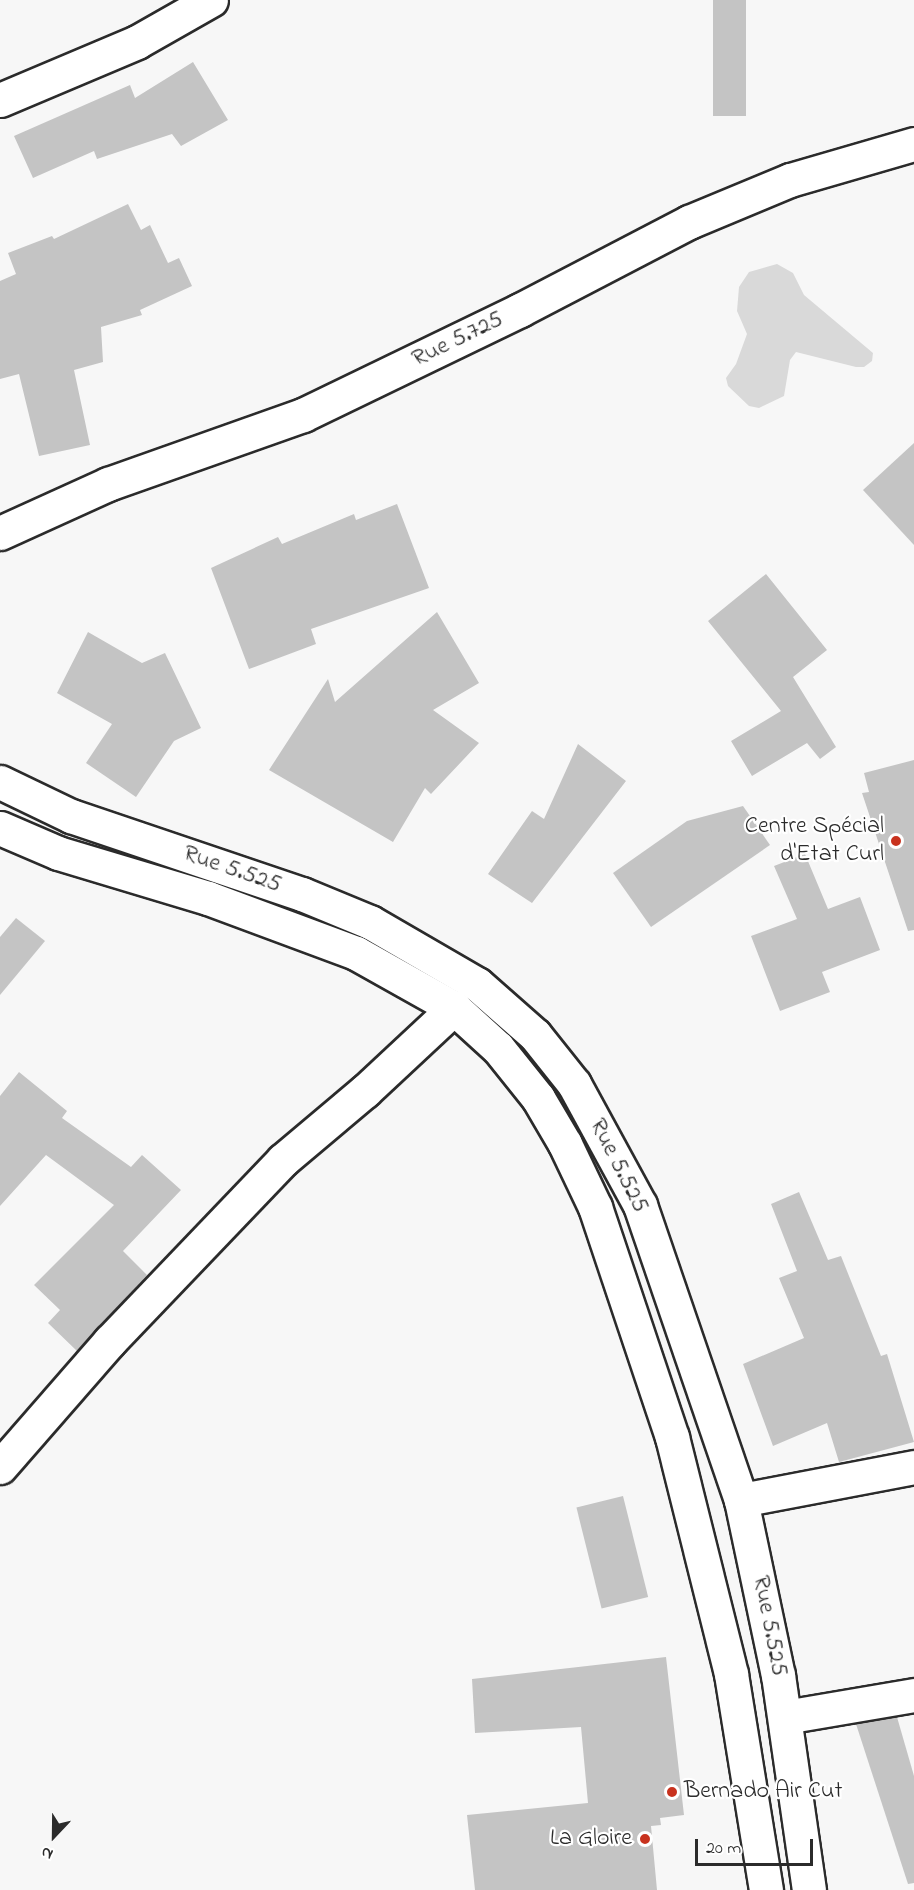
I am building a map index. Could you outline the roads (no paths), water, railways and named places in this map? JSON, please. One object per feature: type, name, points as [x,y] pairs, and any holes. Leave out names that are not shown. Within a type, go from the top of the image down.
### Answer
[{"type":"street","points":[[0,100],[136,42],[211,0]]},
{"type":"street","name":"Rue 5.725","points":[[0,534],[108,484],[303,415],[520,310],[689,222],[790,180],[914,144]]},
{"type":"street","name":"Rue 5.525","points":[[0,782],[71,816],[302,894],[370,922],[477,984],[535,1035],[574,1084],[640,1205],[741,1500],[785,1717],[809,1890]]},
{"type":"street","name":"Rue 5.525","points":[[0,828],[58,853],[291,926],[356,953],[454,1008],[498,1048],[538,1098],[565,1144],[596,1208],[672,1437],[695,1521],[731,1674],[766,1890]]},
{"type":"street","points":[[0,1467],[110,1341],[274,1169],[454,1008]]},
{"type":"street","points":[[741,1500],[914,1467]]},
{"type":"street","points":[[785,1717],[914,1695]]},
{"type":"place","name":"Centre Spécial d'Etat Curl","points":[[896,841]]},
{"type":"place","name":"Bernado Air Cut","points":[[672,1792]]},
{"type":"place","name":"La Gloire","points":[[645,1839]]}]
